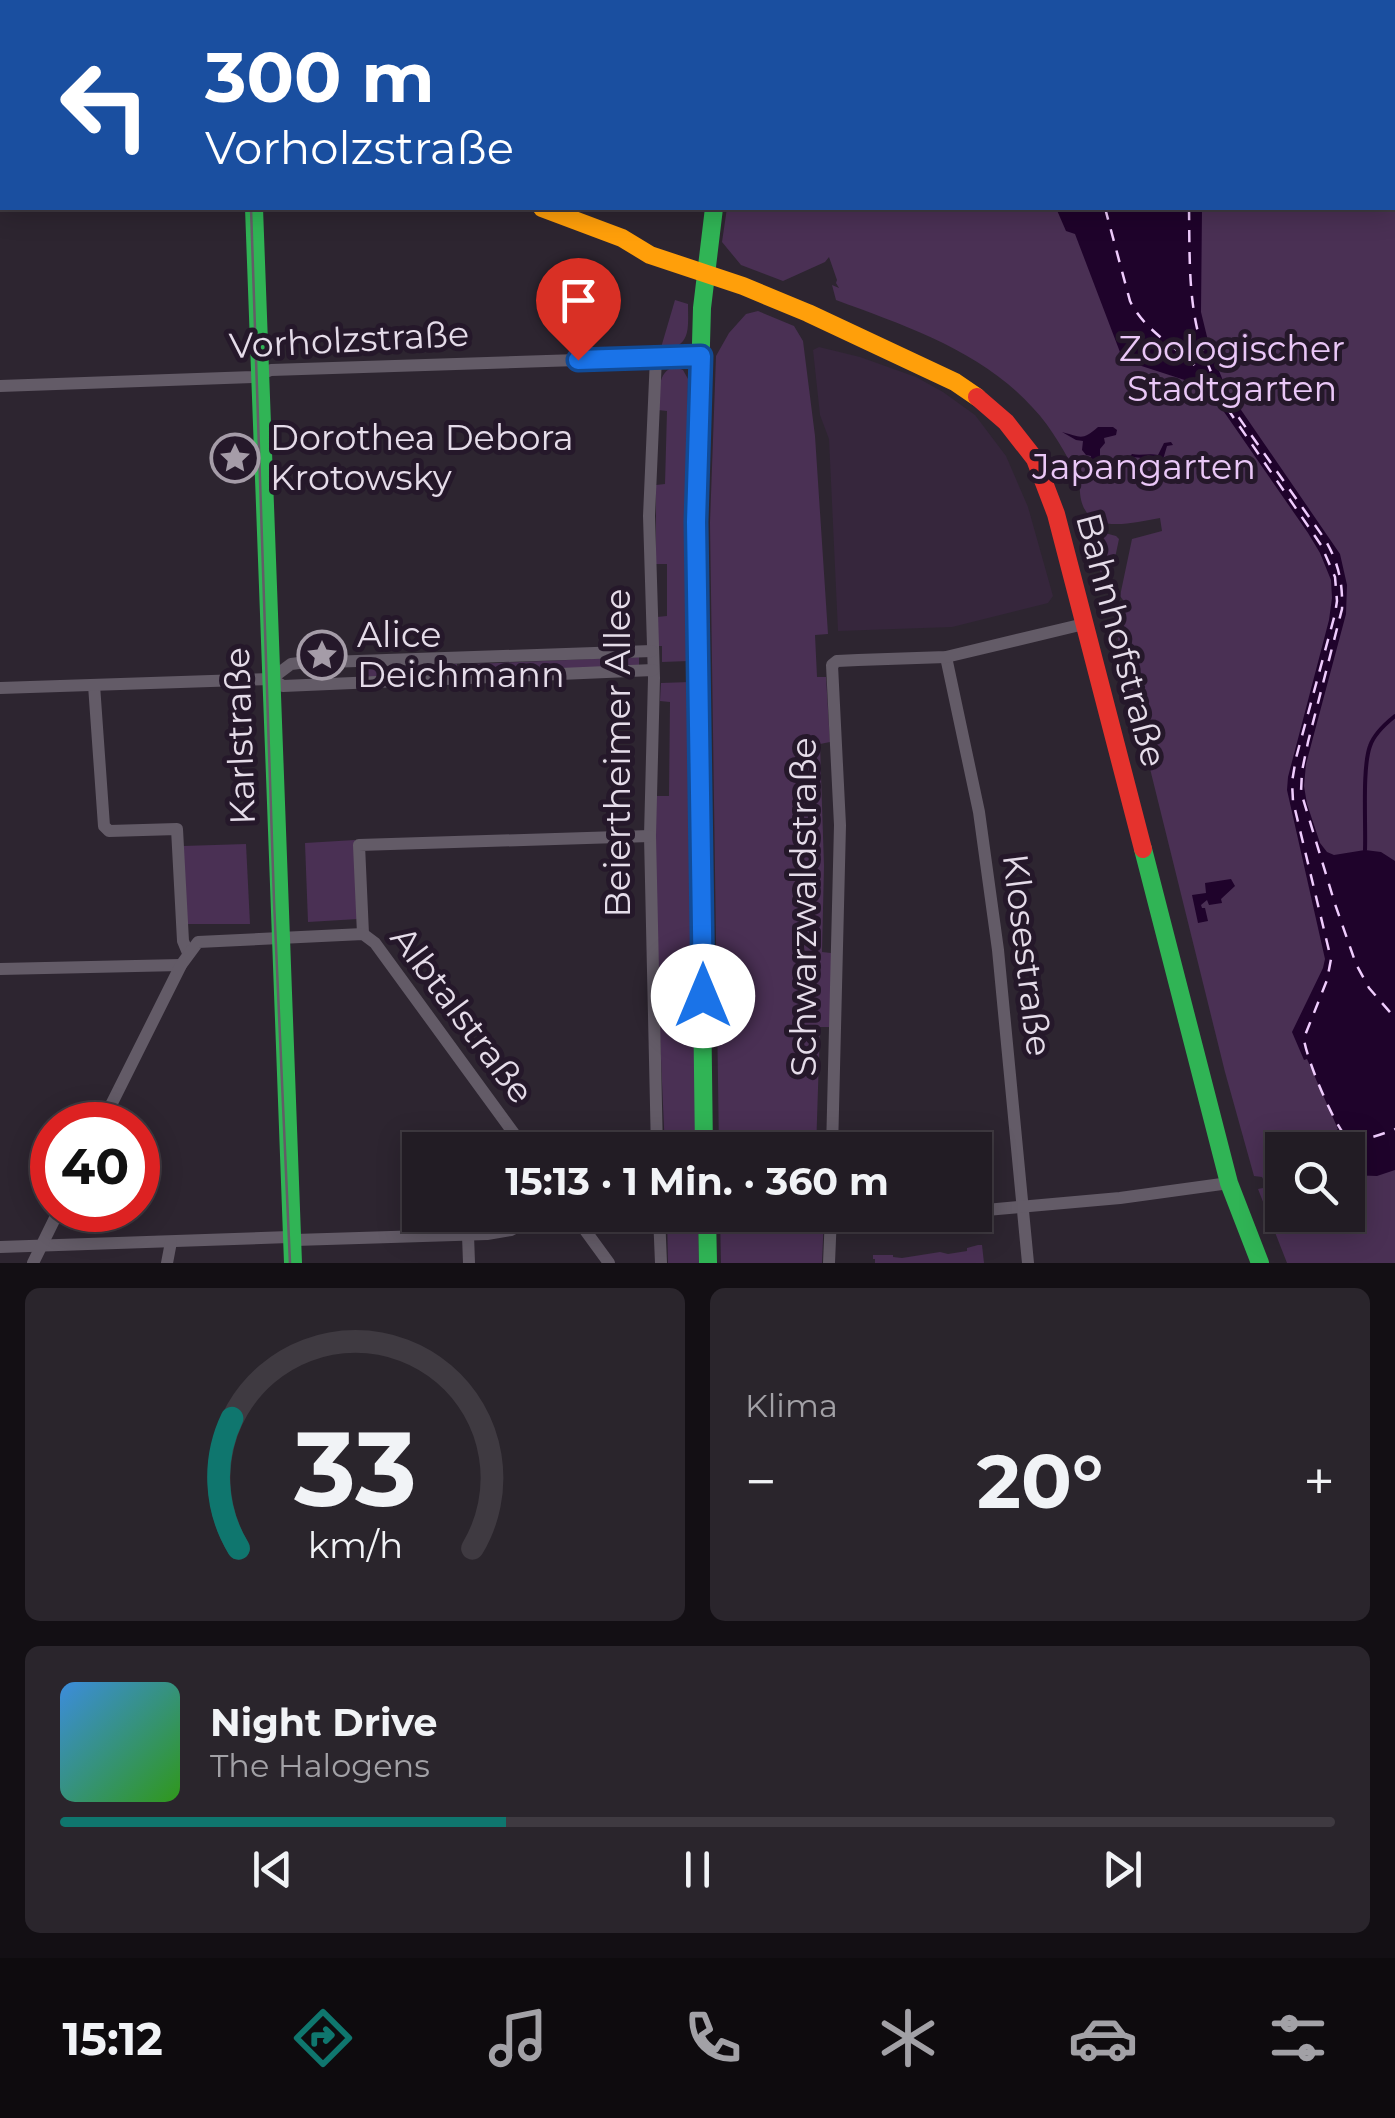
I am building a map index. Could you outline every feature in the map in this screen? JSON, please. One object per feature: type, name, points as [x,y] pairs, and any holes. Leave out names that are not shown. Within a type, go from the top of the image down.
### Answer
[{"type":"street","name":"Karlstraße","points":[[254,210],[292,1263]]},
{"type":"street","name":"Bahnhofstraße","points":[[547,210],[622,238],[650,255],[743,286],[933,370],[984,402],[1006,422],[1035,459],[1056,514],[1229,1183],[1260,1263]]},
{"type":"street","points":[[704,1132],[696,522],[705,274],[714,210]]},
{"type":"street","name":"Vorholzstraße","points":[[0,386],[253,377],[271,370],[701,356]]},
{"type":"street","name":"Beiertheimer Allee","points":[[656,357],[649,516],[654,670],[650,836],[658,1132]]},
{"type":"street","points":[[946,657],[1084,624]]},
{"type":"street","points":[[0,688],[271,678],[291,664],[651,644]]},
{"type":"street","points":[[465,657],[466,678]]},
{"type":"street","name":"Schwarzwaldstraße","points":[[832,1132],[840,825],[832,665],[837,661],[946,657]]},
{"type":"street","name":"Klosestraße","points":[[946,657],[979,812],[998,950],[1028,1263]]},
{"type":"street","points":[[351,661],[352,683]]},
{"type":"street","points":[[271,678],[283,686],[654,670]]},
{"type":"street","points":[[94,685],[104,826],[109,831],[177,829],[184,959],[112,1102]]},
{"type":"street","points":[[363,934],[359,845],[650,836]]},
{"type":"street","name":"Albtalstraße","points":[[0,968],[142,964],[184,959],[204,940],[363,934],[375,943],[513,1132]]},
{"type":"street","points":[[992,1209],[1120,1198],[1229,1183]]},
{"type":"street","points":[[33,1263],[49,1232]]},
{"type":"street","points":[[0,1247],[490,1232]]},
{"type":"street","points":[[586,1232],[609,1263]]},
{"type":"street","points":[[659,1232],[660,1263]]},
{"type":"street","points":[[707,1232],[708,1263]]},
{"type":"street","points":[[829,1263],[830,1232]]},
{"type":"street","points":[[468,1234],[468,1263]]},
{"type":"street","points":[[167,1263],[171,1242]]},
{"type":"shaded area","points":[[1057,210],[1202,210],[1201,312],[1210,349],[1226,388],[1340,554],[1347,585],[1346,614],[1306,764],[1304,786],[1320,843],[1327,852],[1381,852],[1395,861],[1395,1170],[1377,1176],[1365,1176],[1365,1132],[1334,1132],[1338,1129],[1292,1032],[1325,959],[1287,790],[1329,620],[1331,580],[1308,533],[1213,396],[1197,384],[1123,360],[1075,234],[1066,231]]},
{"type":"shaded area","points":[[819,347],[916,377],[975,415],[1006,456],[1028,507],[1053,596],[1048,603],[952,627],[838,631],[829,439],[820,415],[813,350]]},
{"type":"shaded area","points":[[1098,427],[1117,430],[1116,435],[1104,438],[1100,449],[1103,462],[1127,460],[1132,454],[1158,455],[1164,443],[1173,445],[1167,446],[1162,463],[1149,455],[1128,461],[1089,463],[1091,456],[1082,450],[1083,441],[1062,432],[1081,437]]},
{"type":"shaded area","points":[[1231,879],[1235,886],[1221,899],[1222,903],[1209,905],[1207,900],[1201,905],[1208,921],[1198,923],[1192,895],[1206,893],[1205,883]]},
{"type":"green space","name":"Zoologischer Stadtgarten","points":[[727,210],[1395,210],[1395,1263],[1287,1263],[1275,1232],[1365,1232],[1365,1132],[1265,1132],[1265,1207],[1258,1189],[1263,1188],[1264,1181],[1254,1176],[1225,1072],[1113,619],[1126,604],[1120,596],[1132,539],[1162,531],[1160,518],[1117,524],[1094,519],[1081,498],[1080,480],[1053,433],[1013,388],[942,342],[836,300],[832,285],[839,288],[829,257],[783,281],[741,265],[722,242]]},
{"type":"green space","points":[[675,300],[688,304],[686,336],[678,346],[660,351]]},
{"type":"green space","points":[[758,311],[794,326],[803,341],[815,436],[828,634],[815,635],[817,677],[826,677],[830,742],[820,744],[822,952],[831,953],[831,1027],[820,1027],[817,1132],[719,1132],[710,523],[716,356],[746,314]]},
{"type":"green space","points":[[675,367],[683,370],[688,379],[689,661],[662,662],[657,617],[667,616],[667,564],[656,564],[656,485],[665,484],[667,411],[658,410],[662,378]]},
{"type":"green space","points":[[1090,529],[1119,539],[1108,577],[1101,575]]},
{"type":"green space","points":[[639,657],[639,668],[472,674],[472,664]]},
{"type":"green space","points":[[457,664],[457,675],[374,679],[359,671],[359,668]]},
{"type":"green space","points":[[690,682],[697,1132],[664,1132],[655,922],[655,796],[669,796],[670,702],[660,701],[661,683]]},
{"type":"green space","points":[[355,840],[358,919],[308,922],[305,843]]},
{"type":"green space","points":[[246,844],[250,924],[187,924],[183,846]]},
{"type":"green space","points":[[667,1232],[698,1232],[699,1263],[668,1263]]},
{"type":"green space","points":[[720,1232],[823,1232],[822,1263],[721,1263]]},
{"type":"green space","points":[[982,1245],[984,1263],[875,1263],[873,1259],[873,1255],[902,1258],[948,1254]]},
{"type":"waterway","points":[[1365,850],[1365,782],[1370,746],[1395,716]]},
{"type":"ferry route","points":[[1106,210],[1130,301],[1137,313],[1205,376],[1321,545],[1335,577],[1335,614],[1292,782],[1293,801],[1331,959],[1327,980],[1304,1038],[1322,1092],[1344,1135],[1359,1140],[1395,1129]]},
{"type":"ferry route","points":[[1189,210],[1192,301],[1209,368],[1220,391],[1324,538],[1339,572],[1342,609],[1308,742],[1301,792],[1356,964],[1369,988],[1395,1018]]},
{"type":"tram line","points":[[251,210],[290,1263]]},
{"type":"traffic: fast","points":[[254,210],[293,1263]]},
{"type":"traffic: fast","points":[[704,1132],[696,521],[702,308],[714,210]]},
{"type":"traffic: fast","points":[[1143,849],[1229,1183],[1260,1263]]},
{"type":"traffic: fast","points":[[707,1232],[708,1263]]},
{"type":"traffic: slow","points":[[547,210],[622,238],[650,255],[808,313],[955,382],[977,397]]},
{"type":"traffic: jam","points":[[977,397],[1006,422],[1035,459],[1056,514],[1143,849]]},
{"type":"place","name":"Dorothea Debora Krotowsky","points":[[235,458]]},
{"type":"place","name":"Alice Deichmann","points":[[322,655]]},
{"type":"route","points":[[578,360],[701,356],[696,522],[703,996]]},
{"type":"park label","name":"Japangarten","points":[[1144,467]]}]
